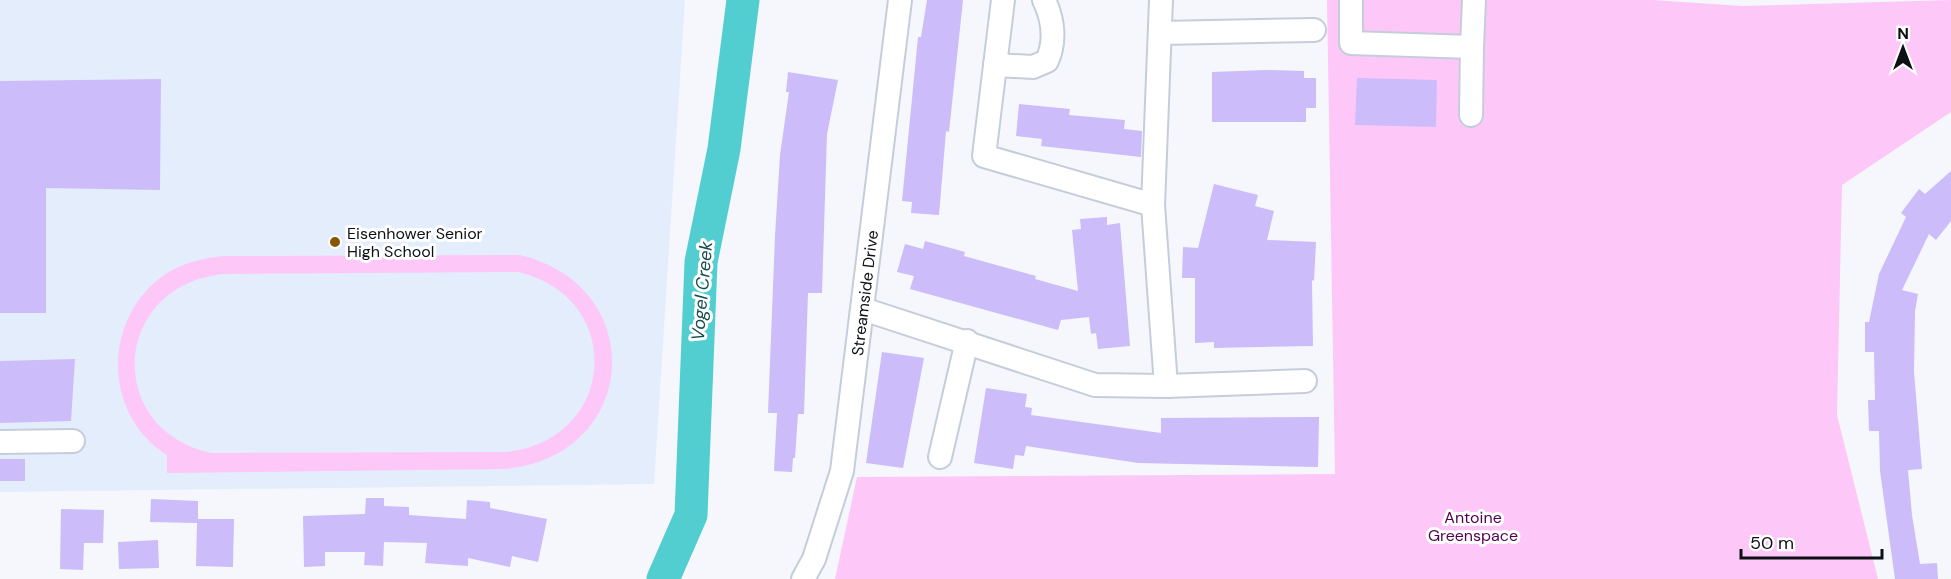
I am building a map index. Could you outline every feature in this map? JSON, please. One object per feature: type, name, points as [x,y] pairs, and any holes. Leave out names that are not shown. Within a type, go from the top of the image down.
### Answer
[{"type":"street","name":"Streamside Drive","points":[[803,579],[814,559],[842,471],[900,0]]},
{"type":"street","points":[[1003,0],[984,156],[1153,205]]},
{"type":"street","points":[[994,64],[1033,67],[1047,61],[1052,49],[1051,18],[1044,0]]},
{"type":"street","points":[[1161,0],[1153,205],[1166,386]]},
{"type":"street","points":[[1351,0],[1351,43],[1472,47]]},
{"type":"street","points":[[1471,115],[1474,0]]},
{"type":"street","points":[[1161,33],[1314,30]]},
{"type":"street","points":[[863,309],[967,341],[1095,385],[1166,386],[1305,381]]},
{"type":"street","points":[[940,457],[967,341]]},
{"type":"street","points":[[0,442],[73,441]]},
{"type":"shaded area","name":"Eisenhower Senior High School","points":[[0,0],[685,0],[654,484],[0,492]]},
{"type":"green space","name":"Antoine Greenspace","points":[[1327,0],[1653,0],[1742,6],[1951,0],[1951,112],[1842,185],[1837,415],[1878,579],[835,579],[857,477],[1335,474]]},
{"type":"green space","points":[[520,255],[562,273],[592,300],[608,333],[612,369],[603,404],[582,435],[549,458],[505,469],[167,473],[167,455],[146,438],[131,417],[122,394],[118,369],[120,343],[128,319],[141,297],[160,278],[190,263],[224,256]],"holes":[[[518,272],[553,287],[578,309],[591,337],[594,368],[587,397],[570,423],[542,442],[505,452],[211,453],[176,439],[151,416],[138,388],[135,358],[142,329],[160,303],[187,284],[224,274]]]},
{"type":"building","points":[[927,0],[963,0],[949,132],[946,131],[939,215],[911,213],[912,202],[902,201],[918,37],[921,37]]},
{"type":"building","points":[[1304,71],[1304,78],[1316,78],[1316,108],[1306,108],[1306,122],[1212,122],[1212,72]]},
{"type":"building","points":[[788,72],[838,80],[827,134],[822,293],[808,293],[804,414],[798,414],[792,472],[774,471],[777,413],[768,413],[775,236],[780,155],[789,92],[786,92]]},
{"type":"building","points":[[1357,78],[1437,80],[1436,127],[1355,125]]},
{"type":"building","points":[[161,79],[160,190],[46,188],[46,313],[0,313],[0,81]]},
{"type":"building","points":[[1019,104],[1070,109],[1069,115],[1125,120],[1124,129],[1142,131],[1141,157],[1041,146],[1042,139],[1016,136]]},
{"type":"building","points":[[1951,171],[1951,221],[1936,240],[1929,234],[1902,290],[1918,294],[1915,311],[1914,372],[1922,469],[1908,470],[1912,515],[1920,564],[1937,563],[1938,579],[1895,579],[1880,471],[1879,431],[1869,431],[1868,400],[1875,400],[1874,352],[1865,352],[1865,322],[1869,322],[1879,274],[1906,217],[1901,213],[1919,189],[1925,194]]},
{"type":"building","points":[[1214,184],[1258,195],[1255,206],[1274,211],[1267,240],[1316,242],[1314,281],[1312,280],[1313,346],[1214,348],[1214,342],[1195,343],[1195,278],[1182,278],[1183,247],[1198,248]]},
{"type":"building","points":[[1107,217],[1107,225],[1120,223],[1130,346],[1098,349],[1096,333],[1091,334],[1089,317],[1061,320],[1058,330],[910,289],[914,276],[897,272],[905,244],[923,249],[925,241],[965,252],[964,256],[1036,276],[1035,279],[1078,291],[1072,230],[1081,229],[1080,219]]},
{"type":"building","points":[[882,352],[924,358],[903,468],[866,463]]},
{"type":"building","points":[[75,359],[71,421],[0,423],[0,361]]},
{"type":"building","points":[[986,388],[1027,394],[1025,407],[1032,408],[1031,415],[1161,433],[1161,418],[1319,417],[1318,467],[1138,463],[1026,446],[1024,456],[1015,455],[1013,469],[974,463]]},
{"type":"building","points":[[0,459],[25,459],[25,481],[0,481]]},
{"type":"building","points":[[366,498],[384,498],[384,506],[409,507],[409,515],[466,519],[467,500],[490,502],[490,508],[547,519],[538,562],[512,556],[510,567],[468,558],[468,566],[425,563],[427,543],[384,542],[383,566],[364,565],[365,552],[325,552],[325,566],[304,567],[303,516],[365,514]]},
{"type":"building","points":[[151,499],[198,501],[198,519],[234,519],[233,567],[196,566],[197,523],[150,522]]},
{"type":"building","points":[[61,509],[104,510],[103,543],[84,543],[83,570],[60,569]]},
{"type":"building","points":[[158,540],[159,568],[119,569],[118,542]]},
{"type":"waterway","name":"Vogel Creek","points":[[663,579],[691,515],[701,262],[724,149],[743,0]]},
{"type":"place","name":"Eisenhower Senior High School","points":[[335,242]]}]
